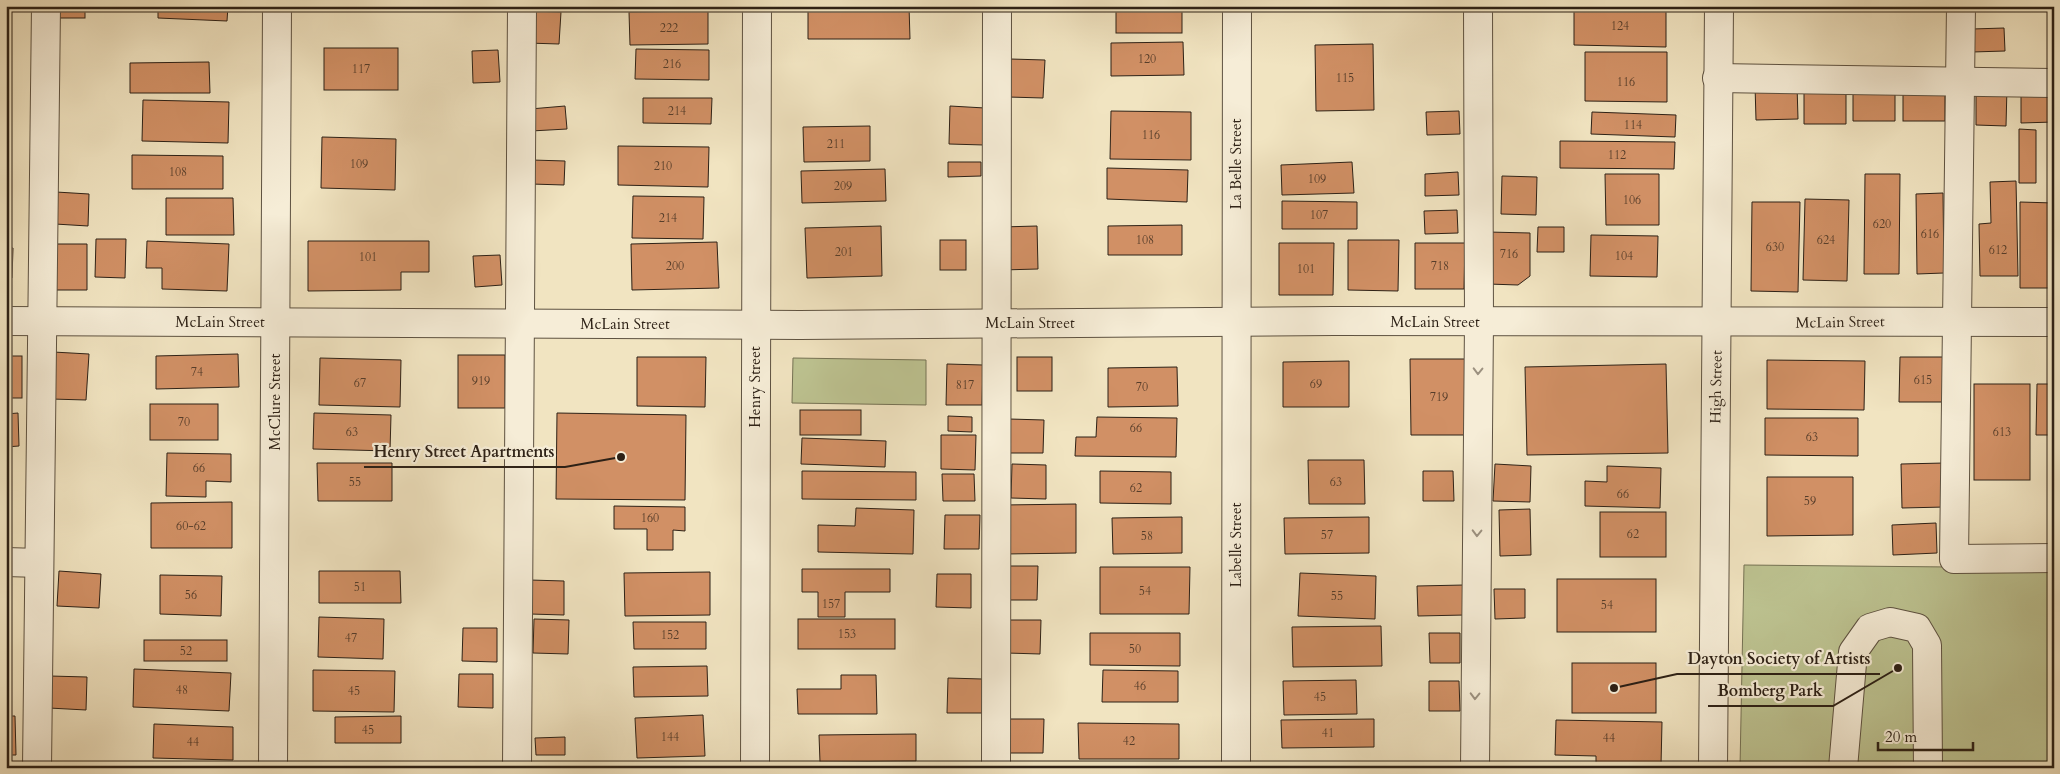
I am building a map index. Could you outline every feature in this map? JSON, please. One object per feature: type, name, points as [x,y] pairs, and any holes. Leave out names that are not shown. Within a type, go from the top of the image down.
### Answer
[{"type":"street","points":[[38,768],[46,6]]},
{"type":"street","name":"McClure Street","points":[[273,768],[277,6]]},
{"type":"street","points":[[517,768],[522,6]]},
{"type":"street","name":"Henry Street","points":[[755,768],[757,6]]},
{"type":"street","points":[[996,768],[997,6]]},
{"type":"street","name":"La Belle Street","points":[[1236,322],[1237,6]]},
{"type":"street","points":[[1475,768],[1479,322],[1478,6]]},
{"type":"street","name":"High Street","points":[[1713,768],[1719,6]]},
{"type":"street","points":[[1961,6],[1954,559],[2054,558]]},
{"type":"street","points":[[1717,78],[2054,83]]},
{"type":"street","name":"McLain Street","points":[[6,321],[520,324],[2054,322]]},
{"type":"street","name":"Labelle Street","points":[[1236,322],[1236,768]]},
{"type":"street","points":[[6,562],[39,563]]},
{"type":"street","points":[[1843,768],[1853,652],[1870,628],[1890,622],[1917,628],[1926,645],[1928,768]]},
{"type":"green space","points":[[793,358],[926,360],[926,405],[792,403]]},
{"type":"green space","points":[[1744,565],[2054,568],[2054,768],[1740,768]]},
{"type":"building","points":[[56,6],[85,6],[85,18],[56,18]]},
{"type":"building","points":[[158,6],[228,6],[227,21],[158,18]]},
{"type":"building","points":[[808,6],[909,6],[910,39],[808,39]]},
{"type":"building","points":[[1116,6],[1182,6],[1182,33],[1116,33]]},
{"type":"building","points":[[1574,6],[1666,6],[1666,47],[1574,45]]},
{"type":"building","points":[[528,11],[561,12],[559,44],[527,43]]},
{"type":"building","points":[[708,11],[708,44],[630,45],[629,12]]},
{"type":"building","points":[[2004,28],[2005,51],[1972,52],[1972,29]]},
{"type":"building","points":[[1183,42],[1184,75],[1111,76],[1111,43]]},
{"type":"building","points":[[1373,44],[1374,110],[1316,111],[1315,45]]},
{"type":"building","points":[[324,48],[398,48],[398,90],[324,90]]},
{"type":"building","points":[[636,49],[709,50],[709,80],[635,79]]},
{"type":"building","points":[[498,50],[500,82],[473,83],[472,51]]},
{"type":"building","points":[[1585,52],[1667,52],[1667,102],[1585,101]]},
{"type":"building","points":[[1010,59],[1045,60],[1043,98],[1008,97]]},
{"type":"building","points":[[209,62],[210,93],[130,93],[130,63]]},
{"type":"building","points":[[1755,85],[1797,85],[1798,119],[1756,120]]},
{"type":"building","points":[[1853,86],[1895,87],[1895,121],[1853,121]]},
{"type":"building","points":[[1903,87],[1945,87],[1945,121],[1903,121]]},
{"type":"building","points":[[1976,87],[2007,87],[2006,126],[1976,125]]},
{"type":"building","points":[[2021,88],[2054,88],[2054,122],[2021,123]]},
{"type":"building","points":[[1804,89],[1846,90],[1846,124],[1804,124]]},
{"type":"building","points":[[643,98],[712,98],[711,124],[643,123]]},
{"type":"building","points":[[143,100],[229,102],[228,143],[142,141]]},
{"type":"building","points":[[565,106],[567,129],[531,131],[530,109]]},
{"type":"building","points":[[950,106],[985,108],[984,145],[949,144]]},
{"type":"building","points":[[1111,111],[1191,112],[1191,160],[1110,159]]},
{"type":"building","points":[[1459,111],[1460,134],[1427,135],[1426,112]]},
{"type":"building","points":[[1592,112],[1676,115],[1675,137],[1591,134]]},
{"type":"building","points":[[870,126],[870,161],[804,162],[803,127]]},
{"type":"building","points":[[2019,129],[2036,130],[2036,183],[2019,183]]},
{"type":"building","points":[[322,137],[396,139],[395,190],[321,188]]},
{"type":"building","points":[[1560,141],[1675,142],[1674,169],[1560,168]]},
{"type":"building","points":[[618,146],[709,147],[708,187],[618,185]]},
{"type":"building","points":[[132,155],[223,156],[223,189],[132,189]]},
{"type":"building","points":[[532,160],[565,161],[564,185],[531,184]]},
{"type":"building","points":[[948,162],[981,162],[981,176],[948,177]]},
{"type":"building","points":[[1352,162],[1354,193],[1282,195],[1281,165]]},
{"type":"building","points":[[1107,168],[1188,170],[1187,202],[1107,199]]},
{"type":"building","points":[[885,169],[886,201],[802,203],[801,171]]},
{"type":"building","points":[[1458,172],[1459,195],[1425,196],[1425,174]]},
{"type":"building","points":[[1605,174],[1659,174],[1659,225],[1606,225]]},
{"type":"building","points":[[1865,174],[1900,174],[1899,274],[1864,274]]},
{"type":"building","points":[[1502,176],[1537,177],[1536,215],[1501,214]]},
{"type":"building","points":[[2016,181],[2018,276],[1980,276],[1979,224],[1991,223],[1990,182]]},
{"type":"building","points":[[56,192],[89,194],[88,226],[55,224]]},
{"type":"building","points":[[1943,193],[1944,273],[1917,274],[1916,194]]},
{"type":"building","points":[[633,196],[704,197],[703,239],[632,238]]},
{"type":"building","points":[[166,198],[233,198],[234,235],[166,235]]},
{"type":"building","points":[[1805,199],[1849,200],[1847,281],[1803,280]]},
{"type":"building","points":[[1282,201],[1357,202],[1357,229],[1282,229]]},
{"type":"building","points":[[1752,202],[1800,202],[1798,292],[1751,291]]},
{"type":"building","points":[[2020,202],[2054,203],[2054,288],[2020,288]]},
{"type":"building","points":[[1457,210],[1458,233],[1425,234],[1424,211]]},
{"type":"building","points":[[1182,225],[1182,255],[1108,255],[1108,226]]},
{"type":"building","points":[[881,226],[882,276],[807,278],[805,228]]},
{"type":"building","points":[[1037,226],[1038,269],[1002,270],[1001,227]]},
{"type":"building","points":[[1538,227],[1564,227],[1564,252],[1537,252]]},
{"type":"building","points":[[1488,232],[1530,233],[1530,276],[1518,285],[1488,284]]},
{"type":"building","points":[[1591,235],[1658,236],[1657,277],[1590,276]]},
{"type":"building","points":[[96,239],[126,239],[125,278],[95,277]]},
{"type":"building","points":[[940,240],[966,240],[966,270],[940,270]]},
{"type":"building","points":[[1348,240],[1399,240],[1398,291],[1348,290]]},
{"type":"building","points":[[147,241],[229,244],[227,291],[162,289],[162,268],[146,268]]},
{"type":"building","points":[[308,241],[429,241],[429,272],[401,272],[401,290],[308,291]]},
{"type":"building","points":[[717,242],[719,288],[632,290],[631,244]]},
{"type":"building","points":[[1279,243],[1334,243],[1333,295],[1279,295]]},
{"type":"building","points":[[1415,243],[1465,243],[1464,289],[1415,289]]},
{"type":"building","points":[[48,244],[87,244],[87,290],[47,290]]},
{"type":"building","points":[[6,248],[13,248],[12,278],[6,278]]},
{"type":"building","points":[[500,255],[502,285],[475,287],[473,256]]},
{"type":"building","points":[[53,352],[89,354],[86,400],[51,399]]},
{"type":"building","points":[[238,354],[239,387],[156,389],[156,356]]},
{"type":"building","points":[[458,355],[505,355],[505,408],[458,408]]},
{"type":"building","points":[[6,356],[22,356],[22,398],[6,398]]},
{"type":"building","points":[[637,357],[706,357],[705,407],[637,406]]},
{"type":"building","points":[[1017,357],[1052,357],[1052,391],[1017,391]]},
{"type":"building","points":[[1900,357],[1946,357],[1946,402],[1899,402]]},
{"type":"building","points":[[320,358],[401,360],[400,407],[319,405]]},
{"type":"building","points":[[1410,359],[1467,359],[1467,435],[1411,435]]},
{"type":"building","points":[[1767,360],[1865,361],[1864,410],[1767,409]]},
{"type":"building","points":[[1349,361],[1349,407],[1283,407],[1283,362]]},
{"type":"building","points":[[947,364],[983,365],[982,405],[946,405]]},
{"type":"building","points":[[1666,364],[1668,453],[1527,455],[1525,367]]},
{"type":"building","points":[[1177,367],[1178,406],[1108,407],[1108,368]]},
{"type":"building","points":[[1974,384],[2030,384],[2030,480],[1974,480]]},
{"type":"building","points":[[2037,384],[2054,384],[2054,435],[2036,435]]},
{"type":"building","points":[[150,404],[218,404],[218,440],[150,440]]},
{"type":"building","points":[[800,410],[861,410],[861,435],[800,435]]},
{"type":"building","points":[[18,413],[19,446],[6,447],[6,414]]},
{"type":"building","points":[[314,413],[391,415],[390,451],[313,449]]},
{"type":"building","points":[[557,413],[686,415],[685,500],[556,499]]},
{"type":"building","points":[[948,416],[972,417],[972,432],[948,431]]},
{"type":"building","points":[[1097,417],[1177,418],[1176,457],[1075,456],[1076,437],[1096,437]]},
{"type":"building","points":[[1765,418],[1858,418],[1858,456],[1765,455]]},
{"type":"building","points":[[1009,419],[1044,420],[1043,453],[1009,453]]},
{"type":"building","points":[[941,435],[976,435],[975,470],[941,469]]},
{"type":"building","points":[[802,438],[886,441],[885,467],[801,464]]},
{"type":"building","points":[[167,453],[231,454],[231,482],[206,481],[206,497],[166,496]]},
{"type":"building","points":[[1308,460],[1364,460],[1365,504],[1309,504]]},
{"type":"building","points":[[317,463],[392,463],[392,501],[318,501]]},
{"type":"building","points":[[1944,463],[1945,507],[1902,508],[1901,464]]},
{"type":"building","points":[[1012,464],[1046,465],[1046,499],[1011,498]]},
{"type":"building","points":[[1495,464],[1531,466],[1530,502],[1493,501]]},
{"type":"building","points":[[1607,466],[1661,468],[1660,508],[1585,506],[1585,481],[1607,482]]},
{"type":"building","points":[[802,471],[916,472],[916,500],[802,499]]},
{"type":"building","points":[[1100,471],[1171,472],[1171,504],[1100,503]]},
{"type":"building","points":[[1423,471],[1453,471],[1454,501],[1423,501]]},
{"type":"building","points":[[942,474],[974,474],[975,501],[943,501]]},
{"type":"building","points":[[1767,477],[1853,477],[1853,535],[1767,536]]},
{"type":"building","points":[[232,502],[232,548],[151,548],[151,503]]},
{"type":"building","points":[[1076,504],[1076,553],[1005,554],[1004,505]]},
{"type":"building","points":[[614,506],[685,507],[685,531],[673,530],[673,550],[647,550],[647,529],[614,529]]},
{"type":"building","points":[[856,508],[914,510],[913,554],[818,552],[818,525],[855,526]]},
{"type":"building","points":[[1530,509],[1531,555],[1500,556],[1499,510]]},
{"type":"building","points":[[1600,512],[1666,512],[1666,557],[1600,557]]},
{"type":"building","points":[[945,515],[980,515],[979,549],[944,549]]},
{"type":"building","points":[[1182,517],[1182,553],[1113,554],[1112,518]]},
{"type":"building","points":[[1369,517],[1369,553],[1285,554],[1284,518]]},
{"type":"building","points":[[1936,523],[1937,553],[1893,555],[1892,525]]},
{"type":"building","points":[[1003,566],[1038,566],[1037,600],[1003,600]]},
{"type":"building","points":[[1100,567],[1190,567],[1189,614],[1100,614]]},
{"type":"building","points":[[802,569],[890,569],[890,592],[845,592],[845,617],[818,617],[818,592],[802,592]]},
{"type":"building","points":[[59,571],[101,574],[99,608],[57,606]]},
{"type":"building","points":[[319,571],[400,571],[401,603],[319,603]]},
{"type":"building","points":[[710,572],[710,615],[625,616],[624,573]]},
{"type":"building","points":[[1300,573],[1376,576],[1375,619],[1298,616]]},
{"type":"building","points":[[937,574],[971,574],[971,608],[936,607]]},
{"type":"building","points":[[160,575],[222,576],[221,616],[160,614]]},
{"type":"building","points":[[1557,579],[1656,579],[1656,632],[1557,632]]},
{"type":"building","points":[[530,580],[564,581],[564,615],[530,614]]},
{"type":"building","points":[[1464,585],[1465,615],[1418,616],[1417,586]]},
{"type":"building","points":[[1494,589],[1525,589],[1525,618],[1495,619]]},
{"type":"building","points":[[319,617],[384,619],[383,659],[318,657]]},
{"type":"building","points":[[534,619],[569,620],[568,654],[533,653]]},
{"type":"building","points":[[798,619],[895,619],[895,649],[798,649]]},
{"type":"building","points":[[1006,620],[1041,620],[1040,654],[1006,653]]},
{"type":"building","points":[[633,622],[706,622],[706,649],[634,649]]},
{"type":"building","points":[[1381,626],[1382,666],[1293,667],[1292,627]]},
{"type":"building","points":[[463,628],[497,628],[497,662],[462,661]]},
{"type":"building","points":[[1090,633],[1180,633],[1180,666],[1090,665]]},
{"type":"building","points":[[1429,633],[1460,633],[1460,663],[1430,663]]},
{"type":"building","points":[[144,640],[227,640],[227,661],[144,661]]},
{"type":"building","points":[[1572,663],[1656,663],[1656,713],[1572,713]]},
{"type":"building","points":[[707,666],[708,696],[634,697],[633,667]]},
{"type":"building","points":[[134,669],[231,673],[229,711],[133,707]]},
{"type":"building","points":[[313,670],[395,671],[394,712],[313,711]]},
{"type":"building","points":[[1103,670],[1178,671],[1178,702],[1102,702]]},
{"type":"building","points":[[459,674],[493,674],[493,708],[458,707]]},
{"type":"building","points":[[841,675],[876,675],[877,714],[798,714],[797,689],[841,689]]},
{"type":"building","points":[[50,676],[87,677],[86,710],[49,708]]},
{"type":"building","points":[[948,678],[982,679],[982,713],[947,713]]},
{"type":"building","points":[[1356,680],[1357,714],[1284,715],[1283,681]]},
{"type":"building","points":[[1429,681],[1459,681],[1460,711],[1429,711]]},
{"type":"building","points":[[703,715],[705,756],[637,758],[635,718]]},
{"type":"building","points":[[6,716],[15,716],[16,755],[6,755]]},
{"type":"building","points":[[401,716],[401,743],[335,743],[335,717]]},
{"type":"building","points":[[1009,719],[1044,719],[1043,753],[1009,753]]},
{"type":"building","points":[[1374,719],[1374,747],[1282,748],[1281,720]]},
{"type":"building","points":[[1556,720],[1662,722],[1661,766],[1596,765],[1596,756],[1555,755]]},
{"type":"building","points":[[1078,723],[1179,724],[1179,759],[1079,759]]},
{"type":"building","points":[[154,724],[233,727],[233,760],[153,758]]},
{"type":"building","points":[[916,734],[916,761],[820,762],[819,735]]},
{"type":"building","points":[[565,737],[565,755],[536,755],[535,738]]},
{"type":"building","points":[[48,765],[85,767],[85,768],[48,768]]},
{"type":"building","points":[[146,765],[232,768],[146,768]]},
{"type":"building","points":[[1004,765],[1038,765],[1038,768],[1004,768]]},
{"type":"building","points":[[1281,766],[1375,767],[1375,768],[1281,768]]},
{"type":"place","name":"Henry Street Apartments","points":[[621,457]]},
{"type":"place","name":"Bomberg Park","points":[[1898,668]]},
{"type":"place","name":"Dayton Society of Artists","points":[[1614,688]]}]
